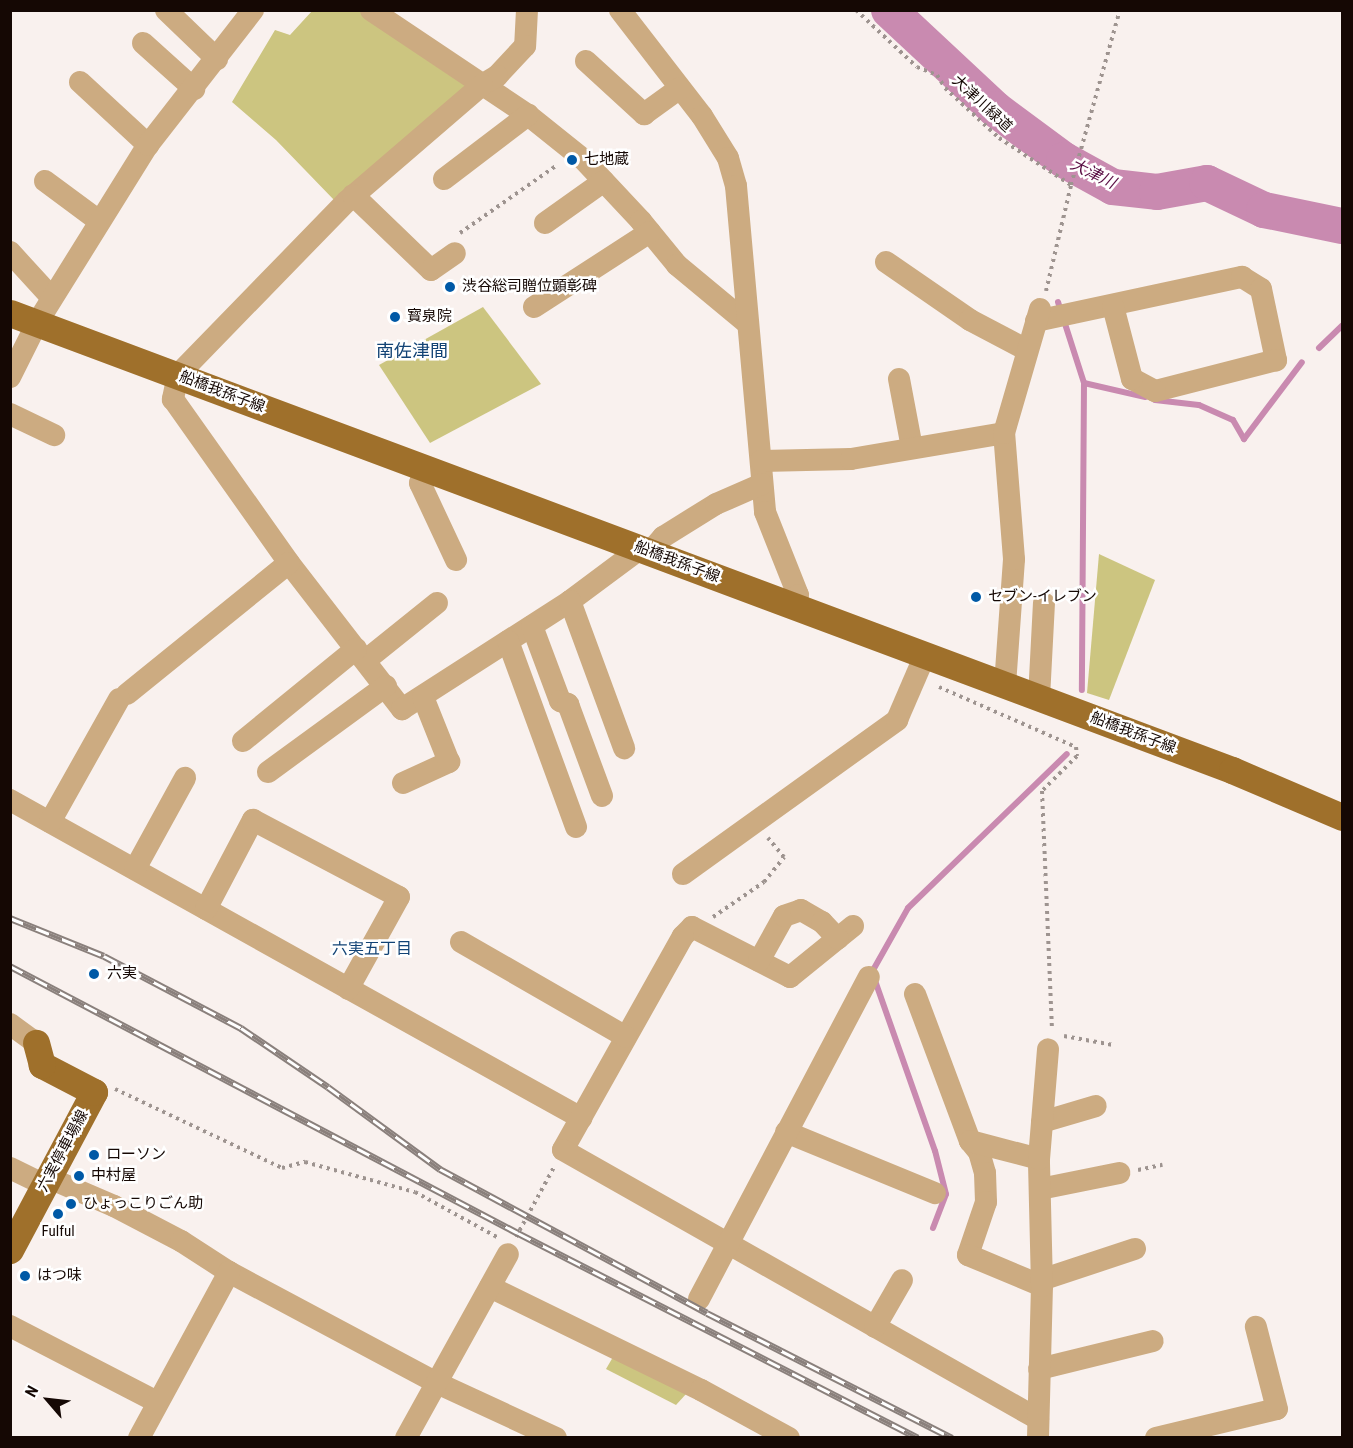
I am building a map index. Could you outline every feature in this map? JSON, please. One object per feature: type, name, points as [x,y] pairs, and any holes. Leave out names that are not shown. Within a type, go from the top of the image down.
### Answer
[{"type":"main road","name":"船橋我孫子線","points":[[10,313],[795,606],[921,665],[1005,685],[1232,770],[1342,817]]},
{"type":"main road","name":"六実停車場線","points":[[10,1250],[94,1092],[42,1065],[36,1043]]},
{"type":"street","points":[[166,10],[217,58]]},
{"type":"street","points":[[10,377],[37,323],[148,145],[194,89],[253,10]]},
{"type":"street","points":[[371,10],[528,116],[575,153],[604,181],[677,266],[748,324]]},
{"type":"street","points":[[526,10],[525,46],[497,76],[482,86],[353,195],[178,375],[173,399],[289,563],[402,709],[570,601],[663,537],[707,510],[762,484]]},
{"type":"street","points":[[620,10],[702,116],[728,159],[736,186],[765,512],[798,595],[795,606]]},
{"type":"street","points":[[143,43],[194,89]]},
{"type":"street","points":[[585,61],[644,114],[680,88]]},
{"type":"street","points":[[80,82],[148,145]]},
{"type":"street","points":[[444,179],[528,116]]},
{"type":"street","points":[[45,181],[99,221]]},
{"type":"street","points":[[544,223],[604,181]]},
{"type":"street","points":[[353,195],[431,270],[453,246]]},
{"type":"street","points":[[534,307],[650,232]]},
{"type":"street","points":[[10,252],[52,298]]},
{"type":"street","points":[[886,262],[970,320],[1027,350]]},
{"type":"street","points":[[1005,685],[1014,559],[1004,433],[1027,350],[1051,315],[1113,306],[1242,277],[1261,290],[1276,360],[1155,391],[1132,379],[1113,306]]},
{"type":"street","points":[[899,379],[912,448]]},
{"type":"street","points":[[10,414],[54,435]]},
{"type":"street","points":[[761,461],[850,459],[1004,433]]},
{"type":"street","points":[[425,468],[420,483],[456,560]]},
{"type":"street","points":[[50,822],[123,697],[289,563]]},
{"type":"street","points":[[570,601],[624,748]]},
{"type":"street","points":[[243,741],[437,603]]},
{"type":"street","points":[[1039,698],[1044,603]]},
{"type":"street","points":[[532,626],[560,701],[568,704],[602,796]]},
{"type":"street","points":[[508,641],[576,827]]},
{"type":"street","points":[[683,874],[897,720],[921,665]]},
{"type":"street","points":[[268,772],[386,686]]},
{"type":"street","points":[[403,783],[449,762],[423,697]]},
{"type":"street","points":[[135,869],[185,778]]},
{"type":"street","points":[[10,800],[580,1118]]},
{"type":"street","points":[[206,909],[253,820],[399,897],[348,989]]},
{"type":"street","points":[[759,961],[784,916],[801,910],[846,933],[790,977],[692,927],[683,936],[563,1150],[876,1327],[1038,1428]]},
{"type":"street","points":[[460,942],[626,1037]]},
{"type":"street","points":[[699,1299],[869,977]]},
{"type":"street","points":[[915,994],[970,1141],[979,1152],[985,1173],[986,1202],[968,1255],[1041,1283],[1135,1249]]},
{"type":"street","points":[[10,1024],[36,1043]]},
{"type":"street","points":[[1038,1428],[1041,1283],[1040,1159],[1048,1048]]},
{"type":"street","points":[[1042,1122],[1096,1106]]},
{"type":"street","points":[[786,1132],[935,1193]]},
{"type":"street","points":[[970,1141],[1040,1159]]},
{"type":"street","points":[[10,1168],[133,1216],[181,1241],[230,1272],[437,1383],[556,1437]]},
{"type":"street","points":[[1040,1189],[1119,1173]]},
{"type":"street","points":[[406,1437],[490,1287],[504,1246]]},
{"type":"street","points":[[139,1437],[230,1272]]},
{"type":"street","points":[[876,1327],[902,1280]]},
{"type":"street","points":[[490,1287],[701,1390],[789,1437]]},
{"type":"street","points":[[10,1326],[157,1402]]},
{"type":"street","points":[[1156,1437],[1198,1433],[1277,1408],[1256,1327]]},
{"type":"street","points":[[1039,1369],[1153,1341]]},
{"type":"path","name":"大津川緑道","points":[[856,10],[917,67],[937,75],[945,88],[999,138],[1071,185]]},
{"type":"path","points":[[1051,315],[1071,185],[1120,10]]},
{"type":"path","points":[[453,246],[575,153]]},
{"type":"path","points":[[921,665],[953,695],[1076,747],[1077,756],[1042,791],[1050,1029],[1067,1038],[1113,1045]]},
{"type":"path","points":[[692,927],[703,924],[764,882],[784,857],[755,821]]},
{"type":"path","points":[[94,1092],[114,1089],[125,1092],[282,1168],[305,1162],[414,1192],[504,1246],[563,1150]]},
{"type":"shaded area","points":[[312,11],[359,11],[469,80],[469,88],[335,201],[276,140],[232,102],[275,30],[290,35]]},
{"type":"shaded area","points":[[483,307],[541,384],[430,443],[379,365]]},
{"type":"shaded area","points":[[1099,554],[1155,580],[1109,700],[1087,693]]},
{"type":"shaded area","points":[[613,1357],[687,1393],[676,1405],[606,1369]]},
{"type":"waterway","name":"大津川","points":[[889,10],[995,109],[1064,160],[1113,187],[1157,192],[1207,183],[1264,210],[1342,226]]},
{"type":"waterway","points":[[1058,302],[1084,383],[1082,690]]},
{"type":"waterway","points":[[1319,348],[1342,326]]},
{"type":"waterway","points":[[1155,400],[1199,405],[1233,420],[1244,439],[1302,362]]},
{"type":"waterway","points":[[1084,383],[1145,397]]},
{"type":"waterway","points":[[933,1228],[946,1194],[935,1151],[872,972],[908,908],[1067,754]]},
{"type":"railway","points":[[10,918],[104,956],[241,1028],[328,1087],[440,1169],[707,1313],[952,1438]]},
{"type":"railway","points":[[10,966],[518,1233],[918,1438]]},
{"type":"place","name":"七地蔵","points":[[572,160]]},
{"type":"place","name":"渋谷総司贈位顕彰碑","points":[[450,287]]},
{"type":"place","name":"寳泉院","points":[[395,317]]},
{"type":"place","name":"セブン-イレブン","points":[[976,597]]},
{"type":"place","name":"六実","points":[[94,974]]},
{"type":"place","name":"ローソン","points":[[94,1155]]},
{"type":"place","name":"中村屋","points":[[79,1176]]},
{"type":"place","name":"ひょっこりごん助","points":[[71,1204]]},
{"type":"place","name":"Fulful","points":[[58,1214]]},
{"type":"place","name":"はつ味","points":[[25,1276]]},
{"type":"district","name":"南佐津間","points":[[412,351]]},
{"type":"district","name":"六実五丁目","points":[[372,949]]}]
